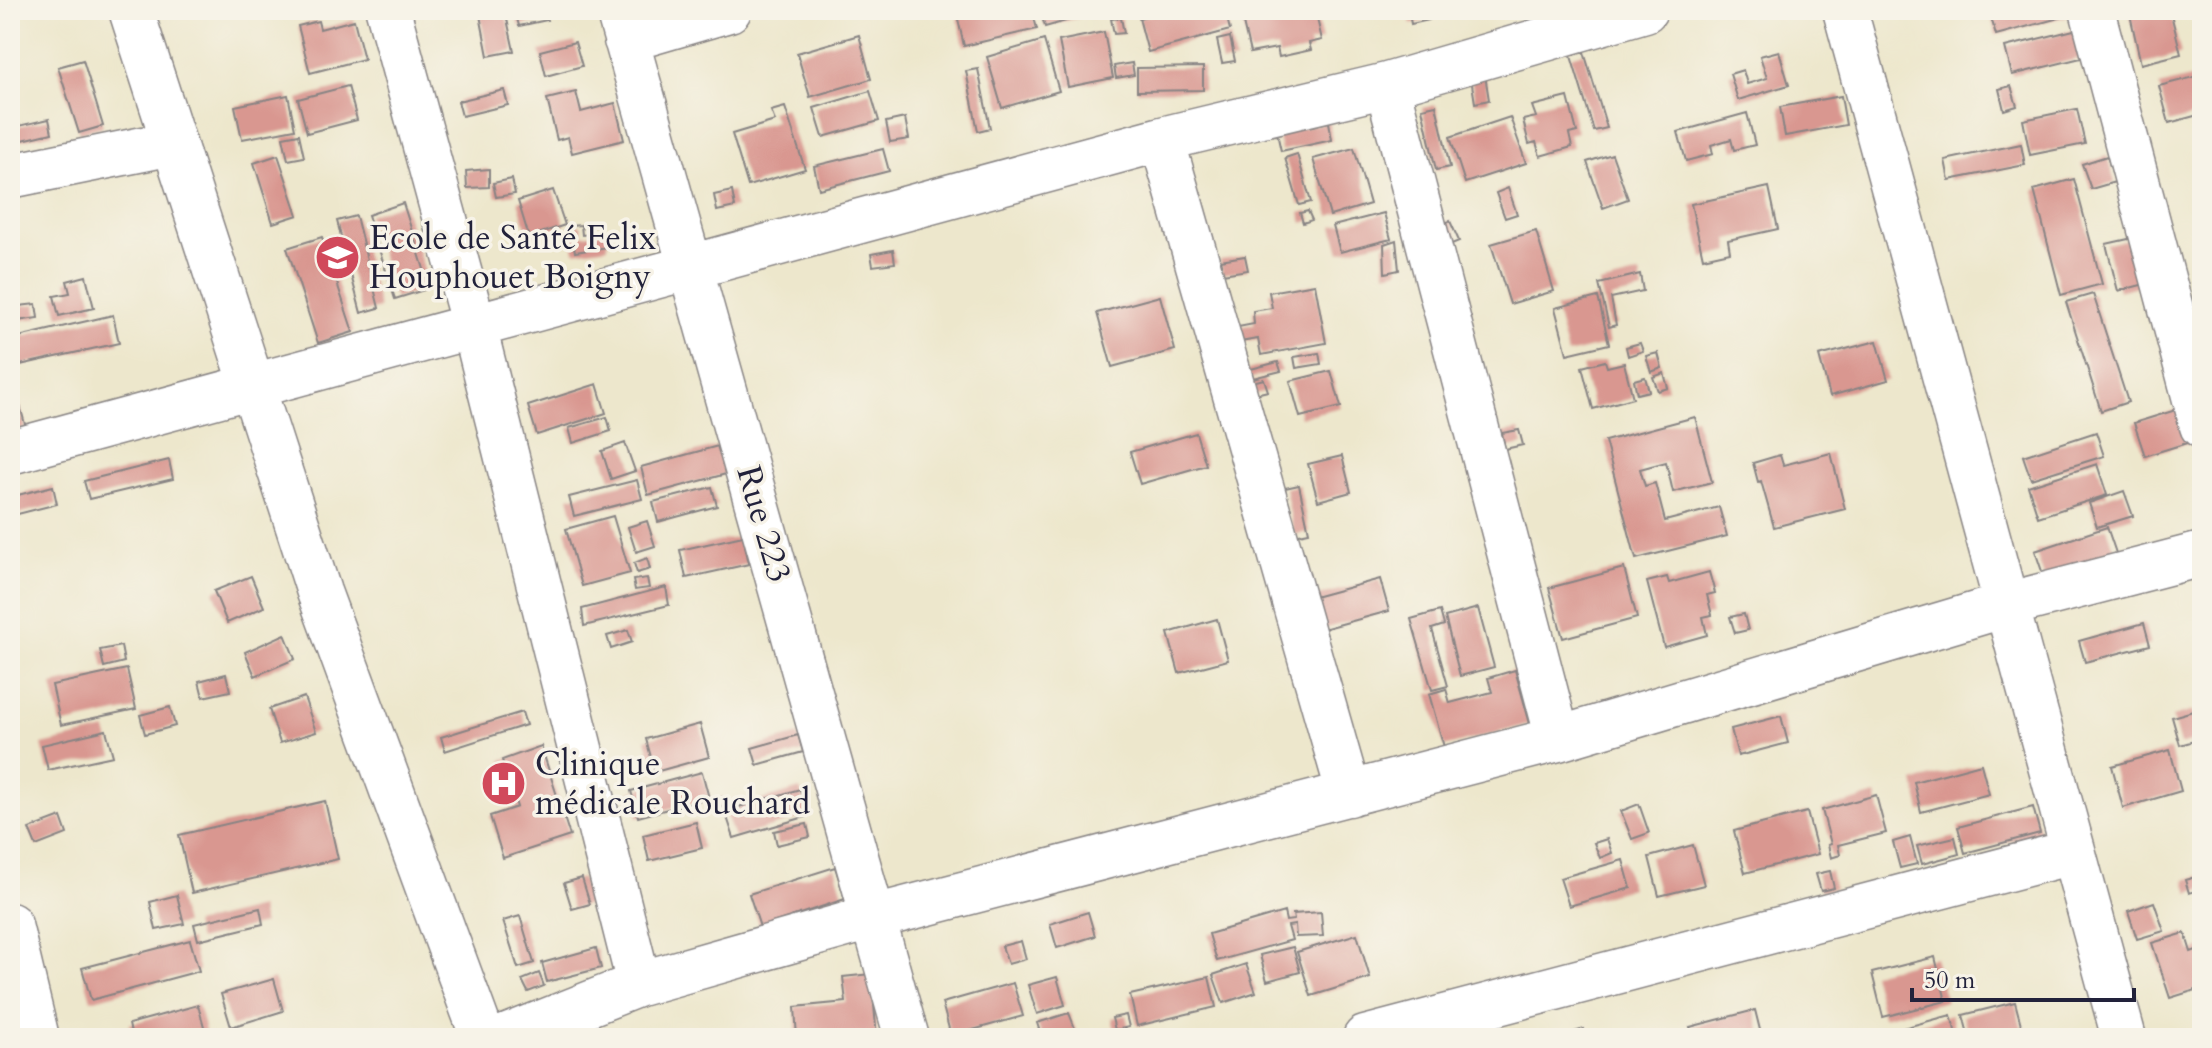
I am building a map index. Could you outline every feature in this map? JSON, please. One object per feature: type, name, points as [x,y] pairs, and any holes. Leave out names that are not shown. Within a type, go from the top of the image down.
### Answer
[{"type":"street","points":[[131,10],[319,592],[483,1038]]},
{"type":"street","points":[[388,10],[474,326],[639,984]]},
{"type":"street","points":[[622,25],[729,10]]},
{"type":"street","points":[[10,452],[1162,139],[1387,85],[1645,10]]},
{"type":"street","points":[[1845,10],[2124,1038]]},
{"type":"street","points":[[2092,10],[2202,426]]},
{"type":"street","name":"Rue 223","points":[[622,25],[907,1038]]},
{"type":"street","points":[[1387,85],[1558,739]]},
{"type":"street","points":[[1162,139],[1349,794]]},
{"type":"street","points":[[10,176],[173,143]]},
{"type":"street","points":[[503,1038],[639,984],[874,917],[1558,739],[2006,605],[2202,554]]},
{"type":"street","points":[[1365,1038],[2072,852]]},
{"type":"street","points":[[11,933],[37,1038]]},
{"type":"building","points":[[479,10],[505,10],[514,51],[488,56]]},
{"type":"building","points":[[515,10],[545,10],[547,20],[519,26]]},
{"type":"building","points":[[563,10],[586,10],[586,11],[565,17]]},
{"type":"building","points":[[882,10],[905,10],[904,14]]},
{"type":"building","points":[[956,10],[1032,10],[1037,29],[964,46]]},
{"type":"building","points":[[1040,10],[1078,10],[1080,17],[1045,27]]},
{"type":"building","points":[[1088,10],[1116,10],[1116,11],[1090,18]]},
{"type":"building","points":[[1169,10],[1225,10],[1230,30],[1148,52],[1139,18]]},
{"type":"building","points":[[1240,10],[1315,10],[1322,40],[1309,43],[1311,50],[1279,57],[1277,48],[1250,53]]},
{"type":"building","points":[[1427,10],[1429,20],[1411,24],[1409,14]]},
{"type":"building","points":[[1989,10],[2068,10],[2070,15],[1996,35]]},
{"type":"building","points":[[2129,10],[2170,10],[2181,54],[2141,64]]},
{"type":"building","points":[[1121,18],[1124,33],[1114,34],[1111,19]]},
{"type":"building","points":[[354,20],[364,59],[310,73],[298,26],[318,21],[320,29]]},
{"type":"building","points":[[2078,29],[2085,57],[2012,75],[2005,47]]},
{"type":"building","points":[[1104,32],[1113,78],[1068,87],[1059,41]]},
{"type":"building","points":[[859,35],[871,79],[810,97],[797,53]]},
{"type":"building","points":[[1230,37],[1235,61],[1222,63],[1217,40]]},
{"type":"building","points":[[1044,40],[1059,91],[1002,108],[987,57]]},
{"type":"building","points":[[575,42],[582,66],[546,76],[540,51]]},
{"type":"building","points":[[1779,51],[1789,85],[1738,100],[1730,74],[1743,70],[1747,84],[1767,78],[1760,56]]},
{"type":"building","points":[[1584,52],[1607,128],[1594,131],[1571,56]]},
{"type":"building","points":[[83,60],[103,126],[79,133],[58,67]]},
{"type":"building","points":[[1132,63],[1134,75],[1116,78],[1114,66]]},
{"type":"building","points":[[1203,67],[1203,90],[1137,91],[1137,68]]},
{"type":"building","points":[[978,69],[990,128],[978,131],[966,71]]},
{"type":"building","points":[[1485,75],[1489,100],[1475,103],[1471,78]]},
{"type":"building","points":[[2202,75],[2202,114],[2169,123],[2159,86]]},
{"type":"building","points":[[348,86],[357,120],[307,133],[298,99]]},
{"type":"building","points":[[2011,86],[2017,106],[2004,110],[1999,89]]},
{"type":"building","points":[[504,90],[508,105],[462,116],[458,101]]},
{"type":"building","points":[[870,91],[879,121],[823,137],[814,108]]},
{"type":"building","points":[[576,92],[581,112],[615,103],[624,140],[572,153],[568,137],[557,140],[547,99]]},
{"type":"building","points":[[288,95],[295,129],[242,139],[235,106]]},
{"type":"building","points":[[1841,96],[1846,125],[1785,136],[1780,107]]},
{"type":"building","points":[[1568,97],[1577,132],[1569,134],[1572,147],[1540,156],[1536,142],[1529,144],[1523,120],[1536,117],[1532,106]]},
{"type":"building","points":[[1436,105],[1450,167],[1436,170],[1422,108]]},
{"type":"building","points":[[785,107],[805,169],[748,186],[732,134],[775,121],[771,111]]},
{"type":"building","points":[[2077,109],[2085,144],[2030,155],[2023,120]]},
{"type":"building","points":[[1747,113],[1755,145],[1734,150],[1731,139],[1711,145],[1713,154],[1686,161],[1678,132]]},
{"type":"building","points":[[1510,117],[1526,163],[1465,183],[1450,137]]},
{"type":"building","points":[[905,118],[909,139],[890,142],[886,122]]},
{"type":"building","points":[[49,119],[52,133],[10,143],[10,128]]},
{"type":"building","points":[[1329,122],[1332,140],[1281,151],[1277,133]]},
{"type":"building","points":[[299,134],[304,157],[288,160],[283,137]]},
{"type":"building","points":[[2021,144],[2025,165],[1949,180],[1945,160]]},
{"type":"building","points":[[1354,148],[1370,204],[1330,216],[1313,159]]},
{"type":"building","points":[[883,149],[889,171],[819,189],[814,166]]},
{"type":"building","points":[[1297,154],[1311,202],[1299,205],[1285,158]]},
{"type":"building","points":[[1612,154],[1628,199],[1603,208],[1587,162]]},
{"type":"building","points":[[278,155],[298,215],[273,223],[254,163]]},
{"type":"building","points":[[2107,156],[2115,182],[2091,189],[2082,164]]},
{"type":"building","points":[[489,169],[489,187],[467,188],[466,171]]},
{"type":"building","points":[[512,179],[515,194],[496,197],[493,183]]},
{"type":"building","points":[[2074,179],[2102,284],[2061,295],[2034,190]]},
{"type":"building","points":[[1769,187],[1778,229],[1728,240],[1730,252],[1703,258],[1691,204]]},
{"type":"building","points":[[1508,188],[1517,214],[1505,218],[1496,193]]},
{"type":"building","points":[[553,190],[565,225],[529,237],[518,201]]},
{"type":"building","points":[[732,191],[735,207],[717,211],[714,195]]},
{"type":"building","points":[[403,203],[430,288],[395,299],[368,215]]},
{"type":"building","points":[[1308,211],[1312,220],[1303,223],[1300,213]]},
{"type":"building","points":[[1384,213],[1391,239],[1340,252],[1333,226]]},
{"type":"building","points":[[356,216],[379,308],[361,313],[337,221]]},
{"type":"building","points":[[1450,221],[1459,241],[1447,246],[1439,225]]},
{"type":"building","points":[[581,225],[582,235],[606,232],[608,247],[575,252],[570,226]]},
{"type":"building","points":[[1536,231],[1554,291],[1510,304],[1491,244]]},
{"type":"building","points":[[322,237],[353,332],[318,343],[287,248]]},
{"type":"building","points":[[2133,238],[2145,284],[2118,291],[2106,244]]},
{"type":"building","points":[[1396,240],[1399,270],[1385,273],[1384,244]]},
{"type":"building","points":[[893,250],[895,263],[873,266],[871,254]]},
{"type":"building","points":[[1245,256],[1248,270],[1222,274],[1220,260]]},
{"type":"building","points":[[1640,274],[1643,291],[1611,298],[1616,325],[1609,327],[1599,284]]},
{"type":"building","points":[[86,276],[94,308],[59,316],[54,296],[70,293],[67,281]]},
{"type":"building","points":[[1315,284],[1326,343],[1261,355],[1258,339],[1240,342],[1238,327],[1254,324],[1253,311],[1272,308],[1269,292]]},
{"type":"building","points":[[2093,294],[2128,402],[2101,411],[2066,302]]},
{"type":"building","points":[[1160,296],[1175,350],[1112,367],[1097,313]]},
{"type":"building","points":[[1598,297],[1609,344],[1567,354],[1555,308]]},
{"type":"building","points":[[36,304],[38,318],[10,322],[10,307]]},
{"type":"building","points":[[113,315],[119,343],[20,365],[14,338]]},
{"type":"building","points":[[1877,341],[1888,380],[1830,396],[1819,356]]},
{"type":"building","points":[[1640,343],[1643,351],[1628,356],[1626,347]]},
{"type":"building","points":[[1319,353],[1321,364],[1296,368],[1294,357]]},
{"type":"building","points":[[1658,353],[1662,368],[1651,372],[1646,356]]},
{"type":"building","points":[[1605,361],[1607,367],[1624,363],[1633,398],[1593,409],[1582,367]]},
{"type":"building","points":[[1278,362],[1281,371],[1249,379],[1247,370]]},
{"type":"building","points":[[1331,371],[1341,407],[1300,417],[1290,381]]},
{"type":"building","points":[[1664,373],[1668,388],[1658,391],[1653,377]]},
{"type":"building","points":[[1645,377],[1649,391],[1637,394],[1634,380]]},
{"type":"building","points":[[1264,379],[1268,391],[1255,394],[1252,382]]},
{"type":"building","points":[[597,384],[606,413],[537,435],[528,406]]},
{"type":"building","points":[[19,402],[26,428],[10,432],[10,405]]},
{"type":"building","points":[[2179,409],[2190,442],[2145,456],[2134,423]]},
{"type":"building","points":[[607,417],[611,431],[573,443],[569,428]]},
{"type":"building","points":[[1695,417],[1712,482],[1673,492],[1666,462],[1640,469],[1645,486],[1655,483],[1665,521],[1719,507],[1727,536],[1636,559],[1605,441]]},
{"type":"building","points":[[1519,430],[1523,445],[1505,449],[1502,433]]},
{"type":"building","points":[[2096,432],[2104,456],[2031,479],[2023,456]]},
{"type":"building","points":[[1196,433],[1206,465],[1140,484],[1130,452]]},
{"type":"building","points":[[625,443],[635,471],[611,479],[602,451]]},
{"type":"building","points":[[718,446],[726,474],[648,495],[641,467]]},
{"type":"building","points":[[1831,453],[1845,509],[1774,527],[1753,463],[1780,455],[1783,465]]},
{"type":"building","points":[[1342,456],[1351,492],[1318,501],[1308,464]]},
{"type":"building","points":[[169,460],[173,479],[89,499],[84,481]]},
{"type":"building","points":[[2097,464],[2107,495],[2038,517],[2028,486]]},
{"type":"building","points":[[637,480],[642,499],[574,516],[569,497]]},
{"type":"building","points":[[1299,485],[1309,532],[1294,535],[1285,488]]},
{"type":"building","points":[[53,486],[57,504],[10,516],[10,497]]},
{"type":"building","points":[[712,487],[717,506],[658,522],[653,502]]},
{"type":"building","points":[[2124,491],[2133,516],[2097,527],[2089,503]]},
{"type":"building","points":[[613,516],[630,573],[582,586],[566,529]]},
{"type":"building","points":[[647,521],[655,546],[636,552],[628,527]]},
{"type":"building","points":[[2107,527],[2117,556],[2045,580],[2035,551]]},
{"type":"building","points":[[743,536],[749,564],[686,578],[680,550]]},
{"type":"building","points":[[647,558],[650,569],[637,573],[634,563]]},
{"type":"building","points":[[1624,568],[1637,618],[1563,638],[1549,588]]},
{"type":"building","points":[[1709,572],[1715,593],[1707,595],[1712,615],[1703,617],[1707,635],[1664,647],[1647,582],[1667,577],[1669,583]]},
{"type":"building","points":[[251,576],[264,607],[227,623],[214,591]]},
{"type":"building","points":[[647,578],[649,588],[635,590],[633,580]]},
{"type":"building","points":[[1380,579],[1389,611],[1323,629],[1314,597]]},
{"type":"building","points":[[666,587],[669,605],[584,626],[582,609]]},
{"type":"building","points":[[1478,608],[1494,667],[1460,676],[1445,617]]},
{"type":"building","points":[[1440,611],[1444,625],[1432,629],[1448,686],[1432,690],[1411,619]]},
{"type":"building","points":[[1744,614],[1748,630],[1735,633],[1730,617]]},
{"type":"building","points":[[1217,619],[1228,660],[1179,673],[1168,633]]},
{"type":"building","points":[[2144,623],[2150,645],[2085,662],[2079,641]]},
{"type":"building","points":[[628,630],[632,642],[611,649],[607,636]]},
{"type":"building","points":[[285,634],[295,659],[255,676],[245,652]]},
{"type":"building","points":[[121,646],[124,662],[104,667],[100,650]]},
{"type":"building","points":[[127,669],[136,709],[61,725],[52,685]]},
{"type":"building","points":[[1515,670],[1530,724],[1444,747],[1429,694],[1446,689],[1450,703],[1492,692],[1488,678]]},
{"type":"building","points":[[226,674],[230,691],[203,697],[199,681]]},
{"type":"building","points":[[304,697],[316,732],[280,743],[269,709]]},
{"type":"building","points":[[170,707],[175,726],[145,734],[140,715]]},
{"type":"building","points":[[2193,711],[2201,739],[2180,745],[2172,717]]},
{"type":"building","points":[[522,712],[526,725],[445,751],[441,737]]},
{"type":"building","points":[[1781,716],[1788,743],[1738,756],[1731,729]]},
{"type":"building","points":[[700,724],[709,757],[655,772],[646,739]]},
{"type":"building","points":[[106,730],[113,756],[48,770],[42,745]]},
{"type":"building","points":[[798,735],[803,752],[757,765],[752,748]]},
{"type":"building","points":[[541,746],[570,836],[503,858],[490,816],[517,807],[502,760]]},
{"type":"building","points":[[2170,750],[2181,791],[2123,808],[2112,766]]},
{"type":"building","points":[[2202,758],[2202,782],[2201,782],[2195,760]]},
{"type":"building","points":[[1981,764],[1989,794],[1921,812],[1914,782]]},
{"type":"building","points":[[702,772],[709,798],[638,817],[631,791]]},
{"type":"building","points":[[800,789],[808,816],[734,838],[725,811]]},
{"type":"building","points":[[1876,795],[1886,833],[1838,845],[1840,855],[1831,858],[1828,845],[1831,844],[1822,810]]},
{"type":"building","points":[[722,797],[725,806],[710,811],[707,803]]},
{"type":"building","points":[[325,801],[338,859],[192,893],[179,835]]},
{"type":"building","points":[[1639,804],[1649,833],[1632,839],[1621,811]]},
{"type":"building","points":[[2033,807],[2040,833],[1965,853],[1958,827]]},
{"type":"building","points":[[1807,812],[1818,854],[1745,873],[1734,831]]},
{"type":"building","points":[[61,817],[67,834],[36,846],[29,829]]},
{"type":"building","points":[[696,822],[702,848],[649,861],[643,835]]},
{"type":"building","points":[[807,824],[810,837],[777,845],[774,831]]},
{"type":"building","points":[[1910,837],[1917,864],[1900,868],[1893,842]]},
{"type":"building","points":[[1955,837],[1959,854],[1922,864],[1917,846]]},
{"type":"building","points":[[1607,839],[1612,853],[1600,858],[1594,843]]},
{"type":"building","points":[[1693,845],[1704,885],[1659,896],[1649,857]]},
{"type":"building","points":[[1623,860],[1631,888],[1569,906],[1560,878]]},
{"type":"building","points":[[835,867],[845,899],[760,927],[749,894]]},
{"type":"building","points":[[1830,871],[1834,888],[1821,891],[1816,874]]},
{"type":"building","points":[[2202,875],[2202,889],[2189,893],[2185,880]]},
{"type":"building","points":[[582,878],[590,904],[572,909],[564,883]]},
{"type":"building","points":[[177,895],[184,924],[156,930],[150,902]]},
{"type":"building","points":[[2154,902],[2164,931],[2137,939],[2128,911]]},
{"type":"building","points":[[260,908],[263,924],[198,940],[194,924]]},
{"type":"building","points":[[1088,912],[1095,936],[1057,948],[1050,924]]},
{"type":"building","points":[[1284,912],[1286,921],[1294,920],[1293,914],[1321,912],[1323,936],[1296,937],[1295,925],[1288,926],[1292,940],[1217,961],[1209,934]]},
{"type":"building","points":[[520,916],[534,963],[518,968],[503,921]]},
{"type":"building","points":[[2185,933],[2191,952],[2202,948],[2202,988],[2170,998],[2152,943]]},
{"type":"building","points":[[1357,934],[1370,978],[1311,996],[1297,952]]},
{"type":"building","points":[[190,940],[199,971],[91,1000],[82,968]]},
{"type":"building","points":[[1021,941],[1026,959],[1008,964],[1002,946]]},
{"type":"building","points":[[1293,947],[1300,972],[1267,981],[1260,955]]},
{"type":"building","points":[[596,948],[601,968],[547,982],[542,963]]},
{"type":"building","points":[[1935,957],[1946,1001],[1883,1017],[1872,973]]},
{"type":"building","points":[[1246,964],[1256,992],[1223,1003],[1213,975]]},
{"type":"building","points":[[539,973],[544,986],[528,992],[522,980]]},
{"type":"building","points":[[871,974],[877,1037],[797,1038],[795,1007],[846,1002],[843,977]]},
{"type":"building","points":[[1057,977],[1065,1005],[1037,1014],[1028,985]]},
{"type":"building","points":[[1209,977],[1216,1007],[1137,1026],[1130,995]]},
{"type":"building","points":[[274,979],[283,1011],[231,1027],[221,994]]},
{"type":"building","points":[[1013,983],[1023,1016],[951,1036],[942,1003]]},
{"type":"building","points":[[2015,1002],[2024,1036],[1969,1038],[1963,1015]]},
{"type":"building","points":[[198,1005],[206,1034],[190,1038],[132,1038],[129,1024]]},
{"type":"building","points":[[1755,1010],[1762,1038],[1693,1038],[1690,1027]]},
{"type":"building","points":[[1069,1013],[1078,1036],[1042,1038],[1037,1023]]},
{"type":"building","points":[[1126,1015],[1129,1027],[1115,1030],[1112,1018]]},
{"type":"building","points":[[1951,1015],[1957,1038],[1882,1038],[1881,1034]]},
{"type":"building","points":[[1584,1029],[1587,1038],[1558,1038],[1558,1037]]},
{"type":"building","points":[[1524,1031],[1526,1038],[1505,1038],[1505,1037]]},
{"type":"place","name":"Ecole de Santé Felix Houphouet Boigny","points":[[338,258]]},
{"type":"place","name":"Clinique médicale Rouchard","points":[[504,784]]}]
